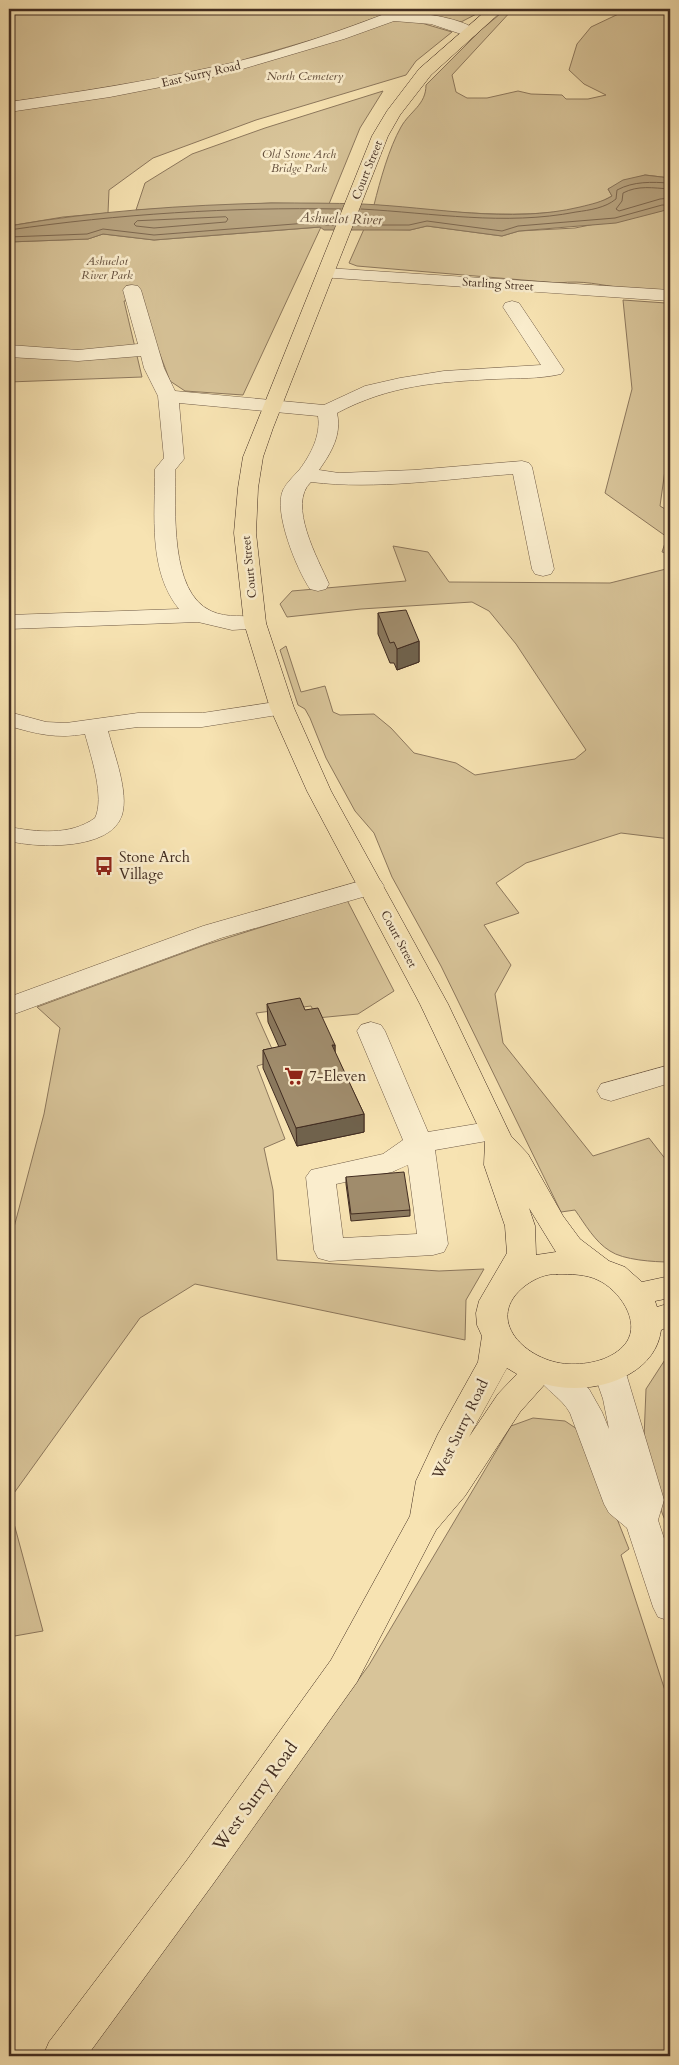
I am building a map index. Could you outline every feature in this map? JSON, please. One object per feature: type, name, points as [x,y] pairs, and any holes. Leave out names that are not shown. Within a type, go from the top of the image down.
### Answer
[{"type":"main road","name":"Court Street","points":[[497,9],[425,72],[393,114],[380,136],[271,406],[253,457],[248,488],[245,532],[255,623],[282,708],[318,791],[434,1004],[496,1136],[518,1161],[551,1222],[570,1247],[596,1267]]},
{"type":"main road","name":"Court Street","points":[[496,1136],[499,1165],[520,1226],[522,1253],[504,1286]]},
{"type":"main road","points":[[570,1263],[596,1267],[619,1278],[636,1294],[646,1313],[658,1319],[646,1333],[637,1351],[622,1365],[602,1374],[577,1378],[545,1373],[529,1367],[510,1354],[497,1337],[492,1319],[494,1302],[504,1286],[521,1272],[545,1264],[570,1263]]},
{"type":"main road","points":[[636,1294],[670,1287]]},
{"type":"main road","name":"West Surry Road","points":[[424,1521],[433,1481],[454,1434],[494,1362],[497,1337]]},
{"type":"main road","name":"West Surry Road","points":[[63,2056],[200,1872],[344,1671],[424,1521],[453,1487],[509,1403],[545,1373]]},
{"type":"street","name":"East Surry Road","points":[[9,107],[110,92],[222,70],[339,36],[387,16],[411,9]]},
{"type":"street","name":"East Surry Road","points":[[387,16],[426,17],[452,24],[470,32]]},
{"type":"street","name":"Starling Street","points":[[326,273],[670,296]]},
{"type":"street","points":[[132,290],[147,349],[159,382],[168,396],[174,459],[165,469],[168,564],[178,594],[186,605],[200,615],[216,621],[255,623]]},
{"type":"street","points":[[168,396],[327,411],[369,392],[402,383],[554,370],[512,307]]},
{"type":"street","points":[[9,351],[37,355],[87,357],[147,349]]},
{"type":"street","points":[[318,584],[297,530],[293,513],[292,494],[296,484],[306,475],[325,446],[329,430],[327,411]]},
{"type":"street","points":[[306,475],[339,479],[396,477],[522,467],[543,569]]},
{"type":"street","points":[[9,622],[200,615]]},
{"type":"street","points":[[9,719],[45,729],[66,730],[138,720],[202,720],[282,708]]},
{"type":"street","points":[[9,834],[27,838],[67,837],[91,831],[106,822],[110,812],[111,795],[95,727]]},
{"type":"street","points":[[9,1007],[212,932],[371,886]]},
{"type":"street","points":[[370,1031],[419,1143],[433,1244],[328,1250],[322,1177],[392,1162],[419,1143],[496,1136]]},
{"type":"street","points":[[610,1091],[670,1074]]},
{"type":"street","points":[[609,1370],[619,1399],[625,1430],[648,1500],[641,1520]]},
{"type":"street","points":[[545,1373],[572,1392],[582,1405],[621,1504],[641,1520],[670,1607]]},
{"type":"green space","points":[[9,9],[398,9],[332,34],[205,71],[9,102]]},
{"type":"green space","points":[[422,9],[486,9],[461,22],[413,12]]},
{"type":"green space","points":[[506,9],[513,9],[452,75],[456,92],[467,98],[487,98],[518,91],[531,94],[562,95],[566,99],[588,99],[606,95],[584,84],[569,70],[577,44],[591,27],[629,9],[670,9],[670,178],[645,175],[608,189],[612,196],[590,205],[562,211],[531,214],[462,213],[374,205],[393,145],[401,127],[423,98],[426,85],[481,30]]},
{"type":"green space","name":"North Cemetery","points":[[408,19],[452,32],[416,61],[406,75],[256,120],[153,158],[109,190],[108,213],[63,217],[9,226],[9,110],[198,79],[386,20]]},
{"type":"green space","name":"Old Stone Arch Bridge Park","points":[[383,91],[360,128],[329,204],[271,203],[136,210],[145,183],[192,154],[265,128]]},
{"type":"green space","points":[[670,209],[670,264],[667,292],[584,282],[558,283],[357,266],[349,263],[364,229],[410,230],[427,226],[502,236],[519,231],[575,228]]},
{"type":"green space","name":"Ashuelot River Park","points":[[321,227],[243,395],[185,391],[170,381],[150,328],[143,299],[124,301],[142,377],[9,382],[9,242],[88,239],[103,234],[154,240]]},
{"type":"green space","points":[[623,300],[666,303],[670,359],[670,434],[660,506],[670,512],[670,554],[662,552],[667,537],[605,493],[632,389]]},
{"type":"green space","points":[[393,546],[428,552],[449,582],[610,583],[670,568],[670,839],[621,833],[526,863],[496,883],[519,913],[484,925],[511,965],[495,994],[503,1043],[593,1156],[649,1138],[670,1165],[670,1262],[639,1260],[616,1254],[595,1238],[575,1210],[561,1212],[441,966],[392,877],[374,833],[355,811],[326,758],[310,718],[305,709],[298,705],[280,650],[286,646],[301,692],[325,686],[333,712],[340,715],[374,714],[391,728],[414,753],[456,763],[475,775],[575,759],[586,750],[516,644],[489,611],[472,602],[361,609],[287,617],[280,604],[292,591],[406,581]]},
{"type":"green space","points":[[347,900],[394,991],[358,1014],[317,1018],[311,1006],[256,1013],[277,1060],[257,1066],[285,1139],[264,1148],[273,1190],[277,1260],[439,1271],[484,1269],[466,1300],[465,1340],[195,1284],[140,1318],[9,1500],[9,1246],[44,1114],[60,1028],[37,1007],[205,945]]},
{"type":"green space","points":[[670,1352],[670,1521],[666,1523],[643,1463],[646,1389]]},
{"type":"green space","points":[[533,1418],[565,1421],[583,1433],[629,1549],[621,1555],[670,1706],[670,2056],[85,2056],[369,1665],[511,1426]]},
{"type":"green space","points":[[9,1505],[43,1631],[9,1637]]},
{"type":"water","name":"Ashuelot River","points":[[645,175],[670,178],[670,209],[616,223],[519,231],[502,236],[427,226],[410,230],[324,230],[320,227],[154,240],[103,234],[88,239],[9,242],[9,226],[107,213],[206,205],[340,203],[471,213],[526,214],[553,212],[597,203],[612,196],[608,189],[623,180]]},
{"type":"building","points":[[406,610],[419,641],[397,649],[394,642],[390,643],[378,613]]},
{"type":"building","name":"7-Eleven","points":[[300,998],[305,1010],[318,1008],[335,1045],[332,1045],[364,1114],[296,1128],[263,1050],[286,1045],[267,1004]]},
{"type":"building","points":[[404,1172],[410,1210],[351,1214],[346,1177]]},
{"type":"place","name":"Stone Arch Village","points":[[104,866]]},
{"type":"place","name":"7-Eleven","points":[[294,1076]]}]
